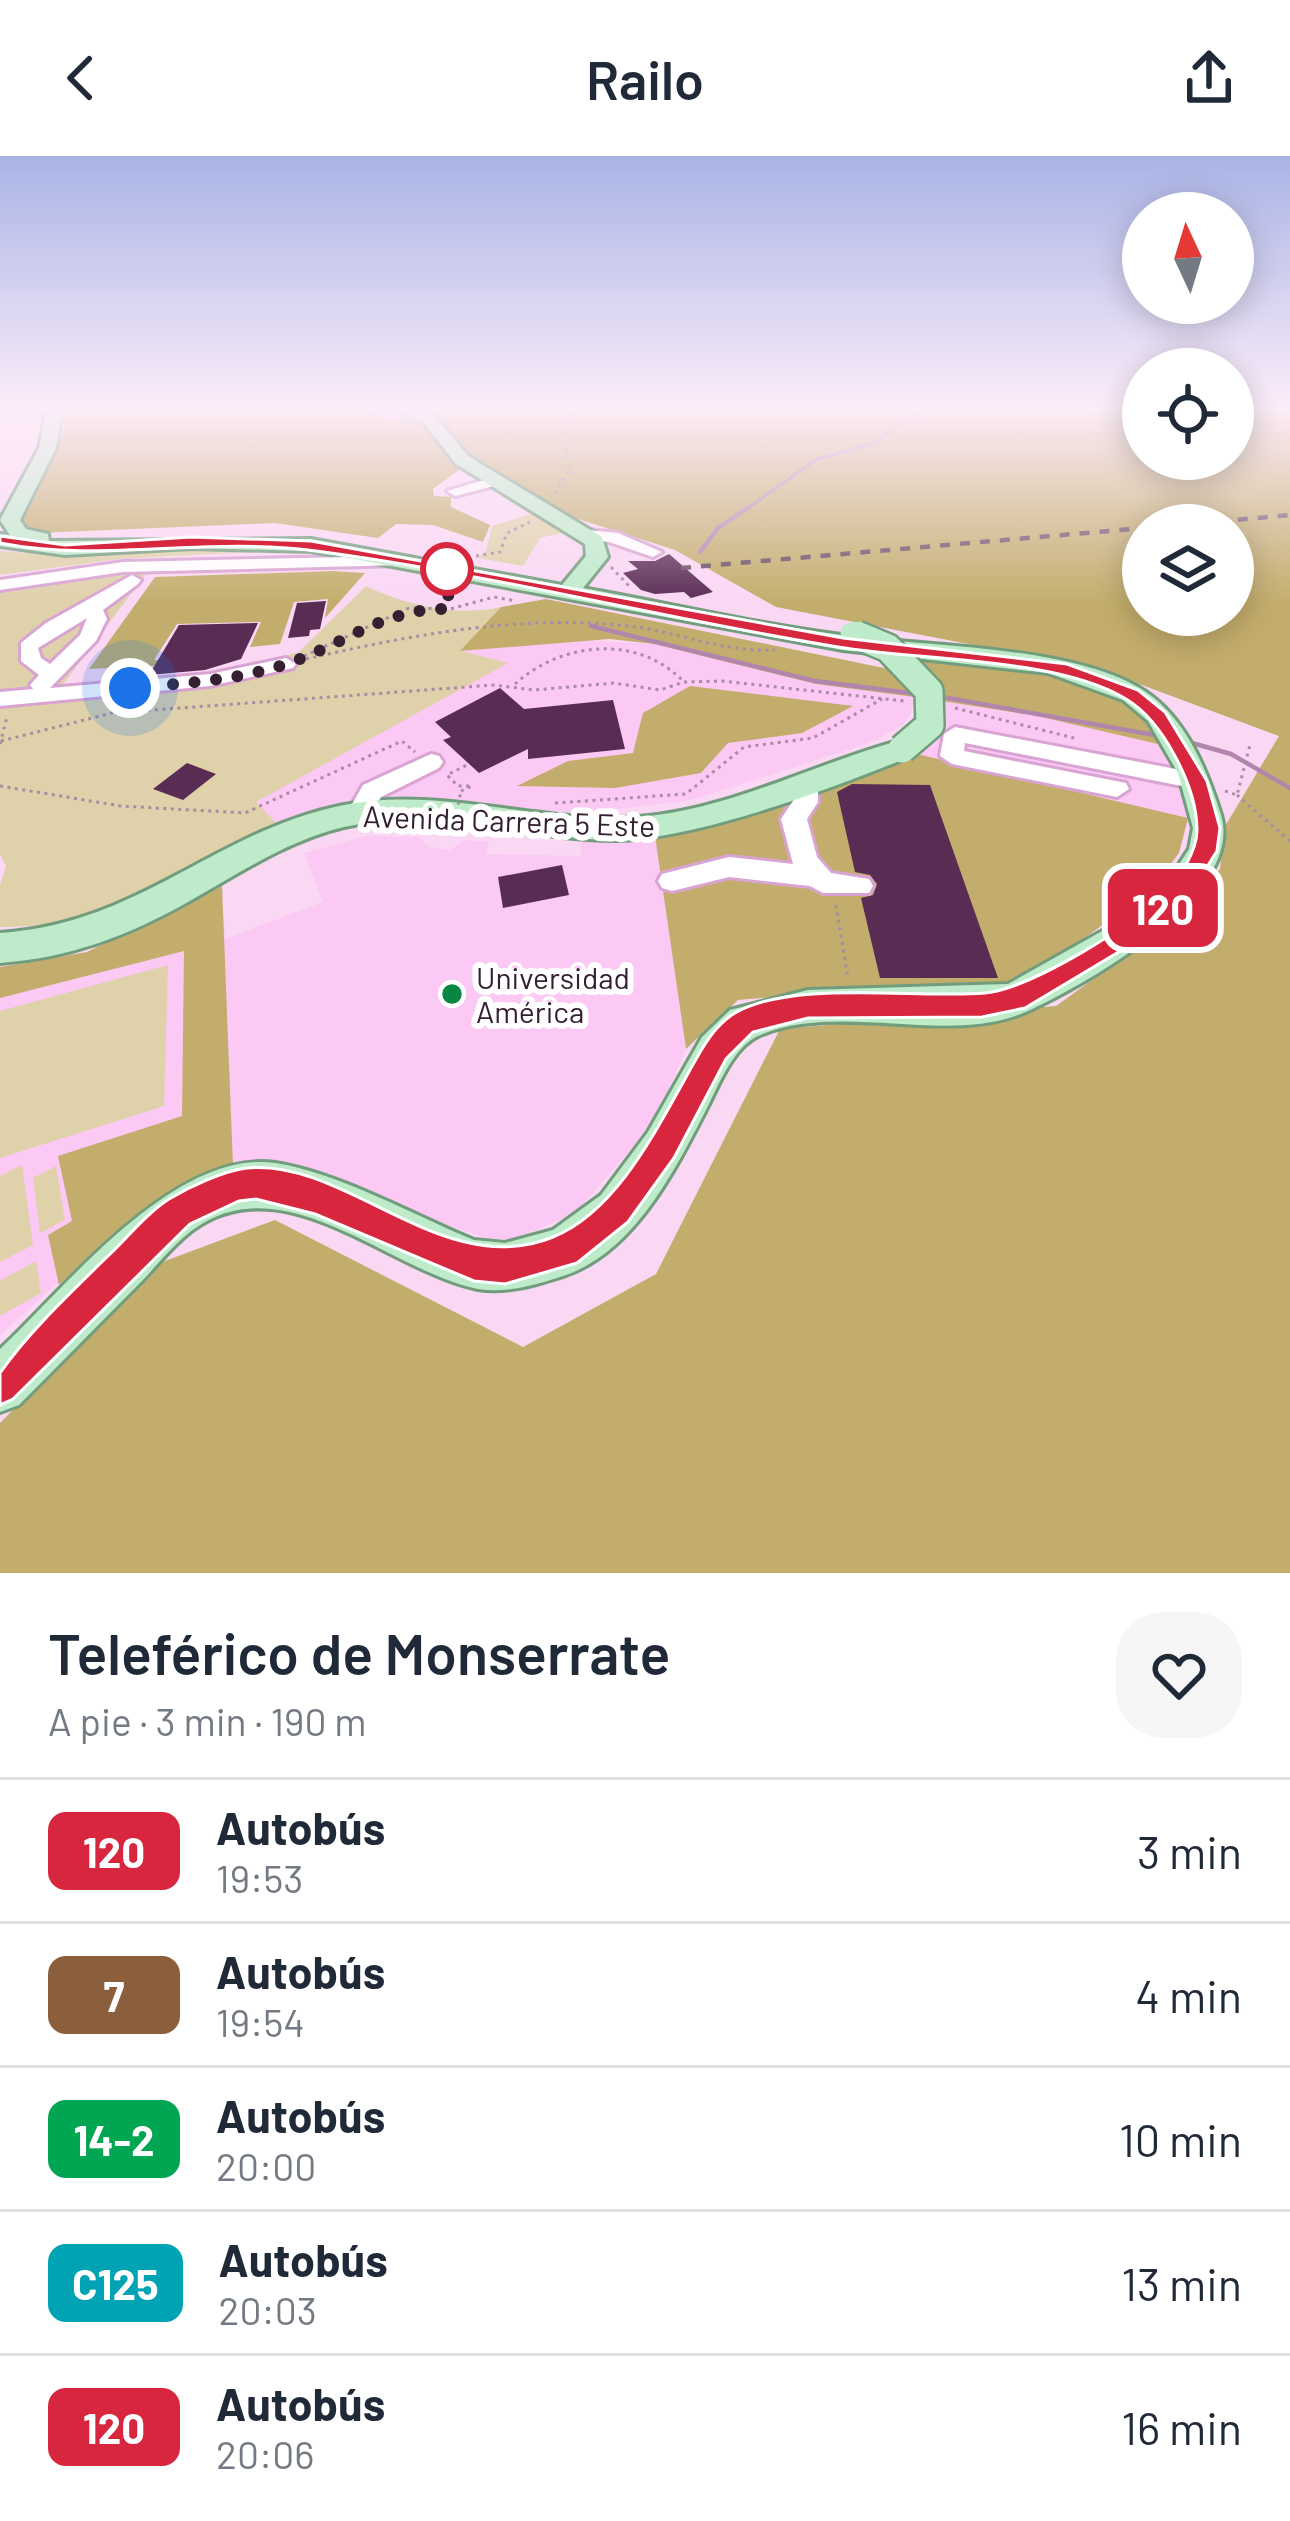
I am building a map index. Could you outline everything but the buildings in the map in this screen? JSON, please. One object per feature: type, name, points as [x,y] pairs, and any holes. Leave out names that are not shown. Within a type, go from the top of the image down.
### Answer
[{"type":"main road","points":[[0,505],[17,471]]},
{"type":"main road","points":[[0,1386],[178,1212],[237,1186],[256,1183],[315,1198],[474,1264],[505,1267],[565,1251],[617,1210],[663,1147],[716,1050],[744,1022],[791,1008],[1015,1000],[1133,931],[1175,898],[1205,851],[1209,828],[1196,764],[1132,694],[1052,666],[852,644],[398,554],[255,532],[66,538],[20,534],[10,520],[33,471]]},
{"type":"main road","points":[[481,471],[588,535],[599,552],[571,588]]},
{"type":"main road","points":[[0,540],[46,549],[212,542],[398,554]]},
{"type":"main road","name":"Avenida Carrera 5 Este","points":[[0,948],[54,945],[104,929],[309,827],[360,813],[446,812],[579,828],[645,829],[688,822],[902,749],[929,725],[929,691],[888,648],[851,633],[571,588]]},
{"type":"street","points":[[455,491],[497,481]]},
{"type":"street","points":[[588,535],[612,537],[653,552]]},
{"type":"street","points":[[0,581],[104,563],[344,550]]},
{"type":"street","points":[[0,581],[142,566],[398,554]]},
{"type":"street","points":[[53,674],[31,661],[28,647],[46,629],[114,596],[132,580]]},
{"type":"street","points":[[8,699],[53,674],[89,637],[98,619],[91,604]]},
{"type":"street","points":[[8,699],[210,680],[286,664]]},
{"type":"street","points":[[1115,777],[955,734],[952,757],[1115,777],[1196,764]]},
{"type":"street","points":[[360,813],[372,791],[424,758]]},
{"type":"street","points":[[806,781],[795,830],[835,883]]},
{"type":"street","points":[[672,880],[729,867],[835,883]]},
{"type":"street","points":[[0,1364],[50,1338]]},
{"type":"path","points":[[476,556],[496,554],[507,533],[552,514],[556,489],[567,471]]},
{"type":"path","points":[[605,561],[634,590]]},
{"type":"path","points":[[286,664],[409,608],[449,609],[494,597],[520,601]]},
{"type":"path","points":[[286,664],[428,634],[564,624],[651,629],[734,653],[791,647]]},
{"type":"path","points":[[514,685],[545,660],[605,649],[652,659],[684,682]]},
{"type":"path","points":[[8,699],[1,742],[112,712],[514,685],[534,690],[614,683],[660,690],[684,682],[913,703]]},
{"type":"path","points":[[549,802],[686,794],[744,747],[813,738],[883,698]]},
{"type":"path","points":[[936,706],[1037,724],[1091,744],[1115,777]]},
{"type":"path","points":[[0,786],[121,806],[245,813],[402,741],[424,758]]},
{"type":"path","points":[[1196,764],[1243,772],[1250,745]]},
{"type":"path","points":[[452,834],[461,791],[472,786],[458,786],[447,775],[469,764]]},
{"type":"path","points":[[1196,764],[1290,841]]},
{"type":"path","points":[[439,796],[463,798]]},
{"type":"path","points":[[444,806],[465,808]]},
{"type":"path","points":[[835,883],[852,1006]]},
{"type":"shaded area","points":[[44,471],[457,471],[433,489],[434,496],[451,497],[451,507],[490,525],[483,542],[433,525],[396,524],[378,538],[275,523],[38,533],[22,526],[20,516]]},
{"type":"shaded area","points":[[490,471],[1122,471],[1122,480],[1254,480],[1254,471],[1290,471],[1290,1573],[0,1573],[0,1423],[157,1264],[275,1220],[523,1347],[656,1274],[780,1029],[1056,1006],[1153,936],[1220,869],[1224,828],[1279,736],[1099,669],[776,607],[675,550],[566,515]]},
{"type":"shaded area","points":[[533,513],[568,532],[540,538],[523,566],[478,558],[486,551],[492,526]]},
{"type":"shaded area","points":[[200,547],[310,549],[119,559],[0,575],[0,551],[54,555]]},
{"type":"shaded area","points":[[148,571],[58,691],[203,678],[299,652],[366,586],[432,608],[501,607],[461,651],[508,663],[256,802],[279,826],[178,881],[79,919],[0,927],[0,885],[6,866],[0,854],[0,588]]},
{"type":"shaded area","points":[[365,573],[325,618],[328,599],[294,602],[280,644],[250,647],[261,622],[177,624],[154,660],[212,663],[89,669],[155,577]]},
{"type":"shaded area","points":[[546,599],[889,669],[913,687],[914,697],[816,684],[654,644],[610,639],[460,651],[501,607]]},
{"type":"shaded area","points":[[562,639],[654,644],[816,684],[914,697],[912,711],[903,725],[874,741],[693,800],[584,813],[377,800],[340,805],[279,826],[0,712]]},
{"type":"shaded area","points":[[910,656],[1015,665],[1083,681],[1114,696],[1140,717],[1162,745],[1037,716],[942,701]]},
{"type":"shaded area","points":[[690,686],[853,706],[802,733],[728,743],[701,773],[615,788],[517,786],[568,761],[633,753],[643,713]]},
{"type":"shaded area","points":[[942,701],[1037,716],[1162,745],[1182,787],[1188,822],[1179,853],[1151,890],[917,754]]},
{"type":"shaded area","points":[[917,754],[1188,818],[1179,853],[1151,890],[1025,981],[974,993],[872,989],[738,1000],[686,1049],[655,836],[707,826]]},
{"type":"shaded area","name":"Universidad América","points":[[367,836],[419,837],[429,847],[450,850],[464,840],[489,842],[486,854],[580,856],[583,837],[655,836],[686,1049],[652,1126],[573,1215],[511,1240],[483,1237],[271,1164],[209,1172],[160,1198],[109,1237],[0,1335],[0,967],[87,952],[222,886],[225,939],[323,902],[304,853]]},
{"type":"shaded area","points":[[222,886],[233,1166],[161,1198],[59,1285],[48,1235],[72,1221],[58,1156],[182,1116],[184,951],[0,998],[0,967],[87,952]]},
{"type":"shaded area","points":[[168,965],[164,1106],[0,1158],[0,1011]]},
{"type":"shaded area","points":[[22,1165],[33,1245],[0,1262],[0,1176]]},
{"type":"shaded area","points":[[56,1166],[65,1220],[40,1233],[33,1178]]},
{"type":"shaded area","points":[[36,1261],[41,1293],[0,1316],[0,1281]]},
{"type":"waterway","points":[[745,510],[800,471]]},
{"type":"waterway","points":[[700,552],[718,528],[749,507]]},
{"type":"waterway","points":[[591,626],[815,681],[918,694]]},
{"type":"waterway","points":[[937,696],[1160,736]]},
{"type":"waterway","points":[[1185,741],[1231,754],[1290,788]]},
{"type":"railway","points":[[1254,518],[1290,515]]},
{"type":"railway","points":[[681,568],[1122,530]]},
{"type":"bus line","name":"120","points":[[0,540],[65,549],[191,542],[311,545],[843,643],[1024,661],[1067,670],[1132,694],[1159,716],[1197,781],[1209,828],[1200,863],[1175,898],[1133,931],[1015,1000],[982,1005],[808,1006],[767,1012],[744,1022],[716,1050],[638,1184],[594,1233],[565,1251],[505,1267],[474,1264],[450,1258],[315,1198],[276,1186],[237,1186],[211,1193],[178,1212],[0,1386]]},
{"type":"place","name":"Universidad América","points":[[452,994]]},
{"type":"route","points":[[130,688],[210,680],[286,664],[409,608],[449,609],[447,569]]}]
